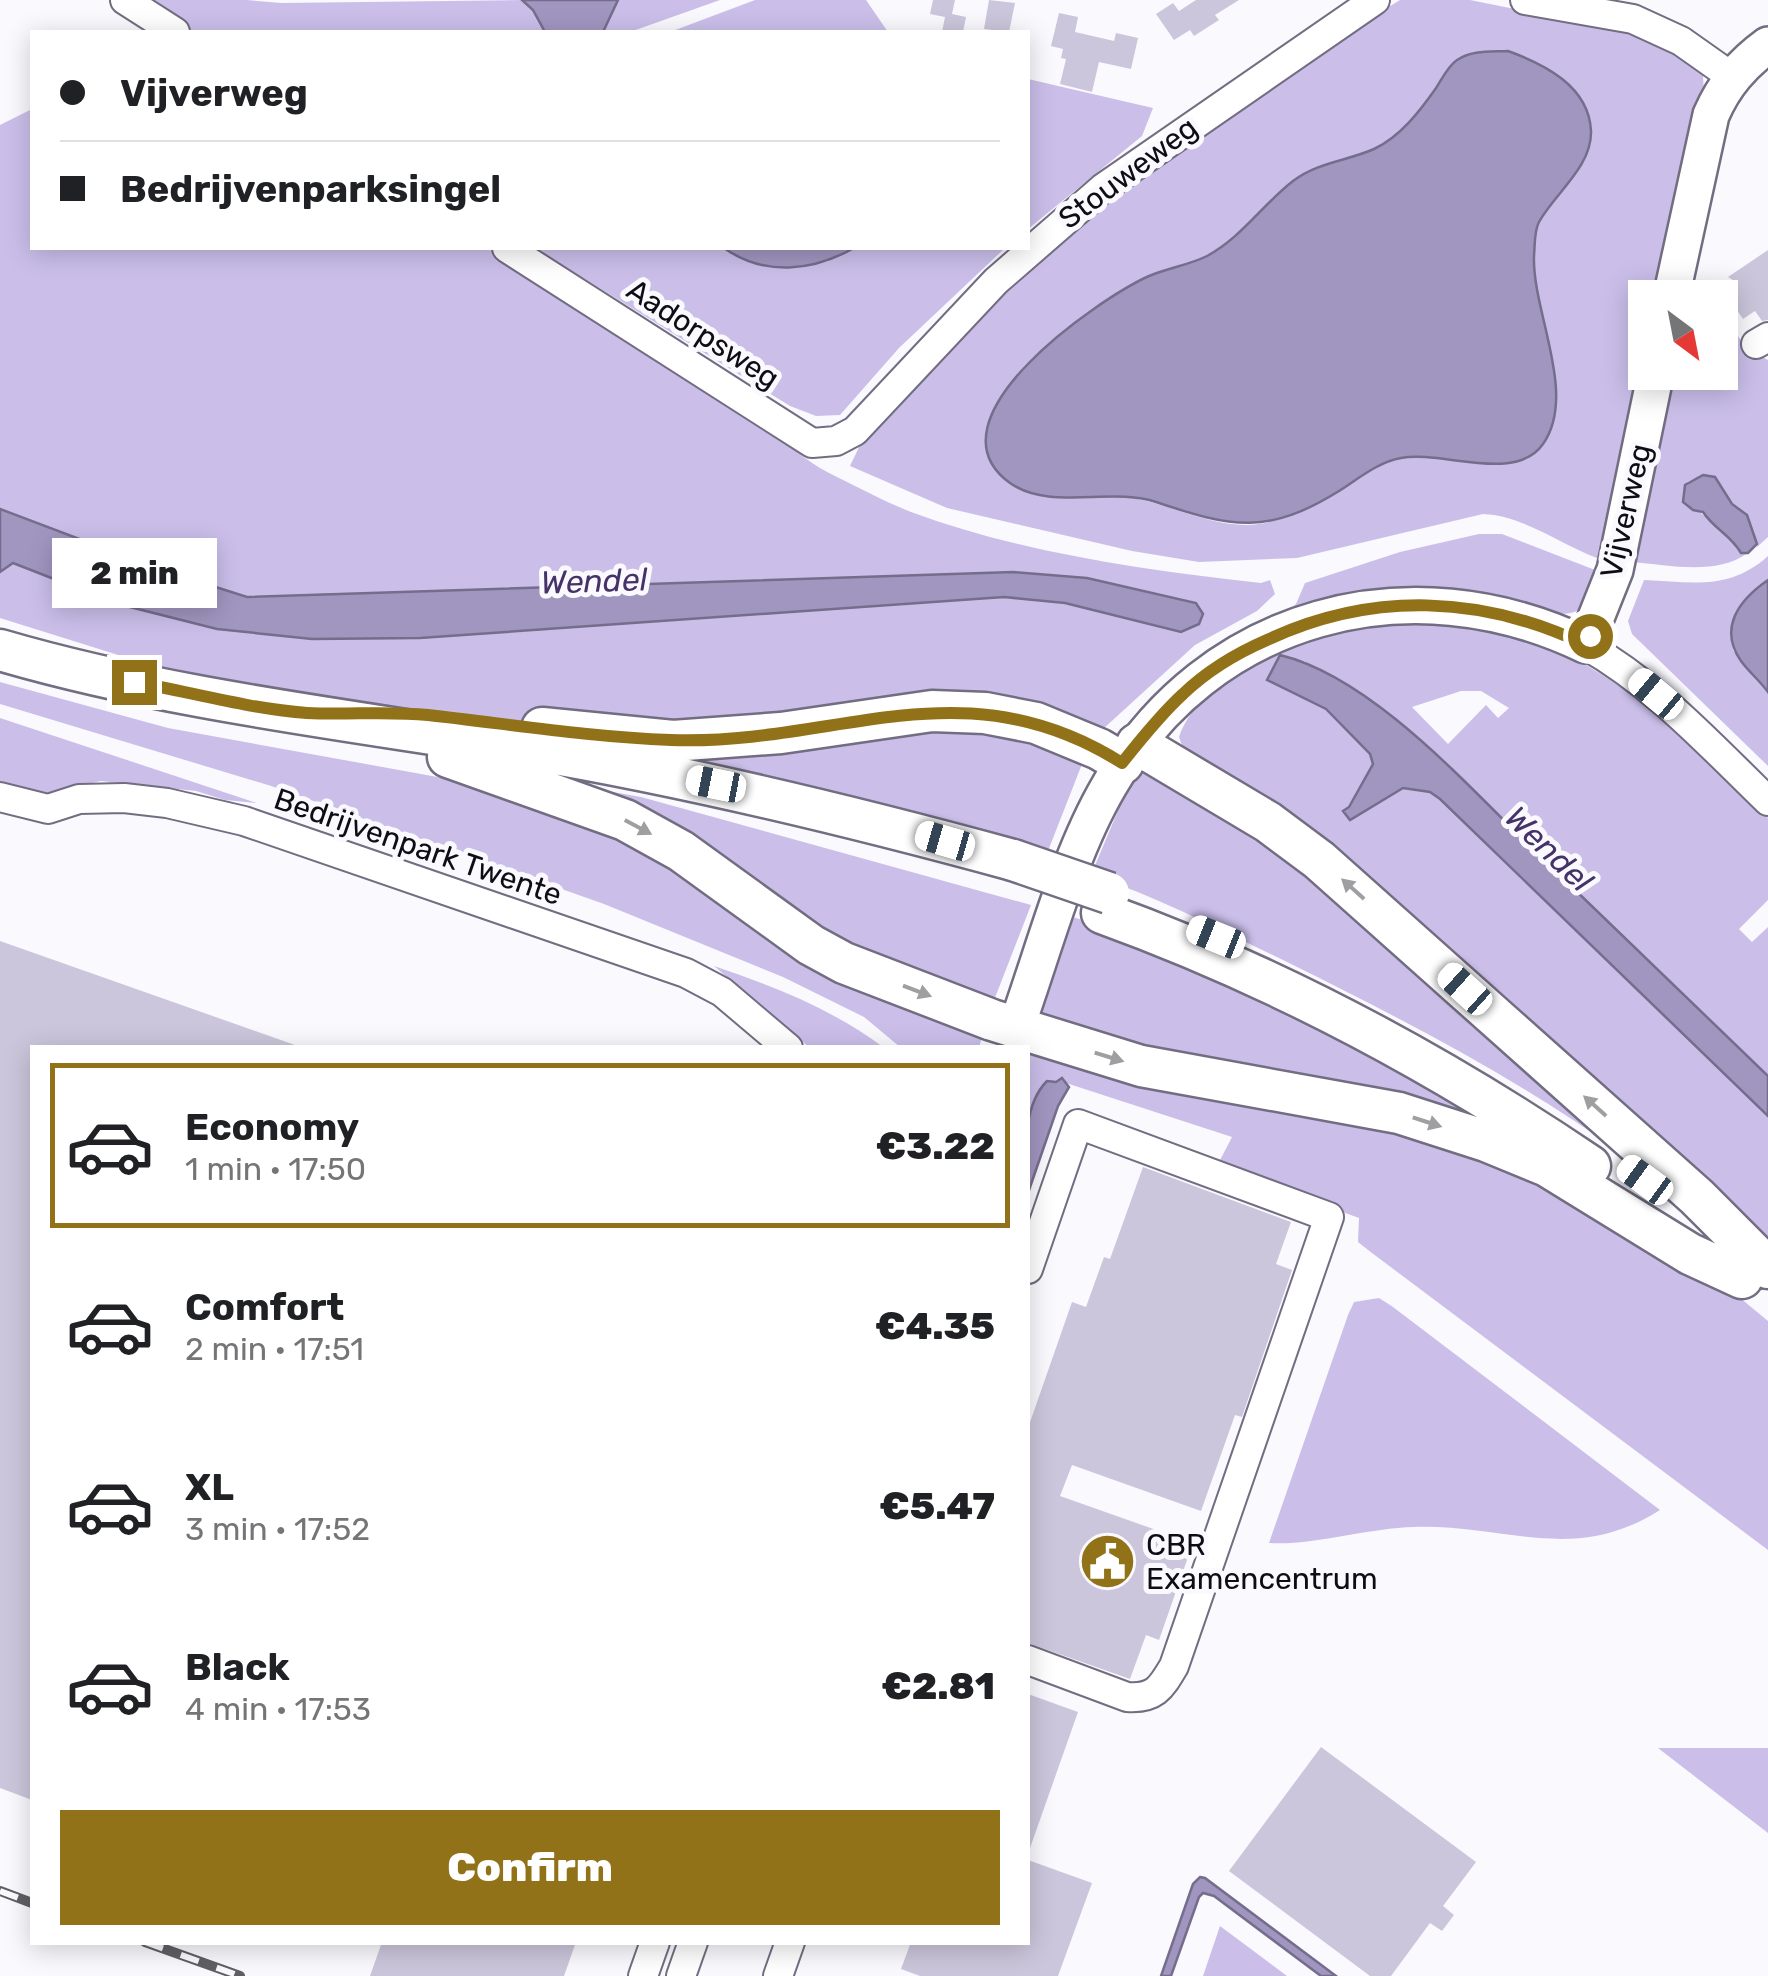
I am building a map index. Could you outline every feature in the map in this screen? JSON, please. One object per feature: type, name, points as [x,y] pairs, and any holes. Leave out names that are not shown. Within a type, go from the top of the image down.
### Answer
[{"type":"highway","points":[[0,650],[100,676],[716,784],[876,822],[1106,904],[1216,937],[1339,993],[1466,1064],[1619,1161],[1762,1280]]},
{"type":"highway","points":[[0,672],[161,709],[448,756],[765,816],[1010,870]]},
{"type":"highway","points":[[304,712],[422,715],[673,740],[780,733],[932,711],[984,713],[1036,723],[1099,749],[1130,754],[1268,822],[1308,850],[1697,1197],[1762,1280]]},
{"type":"highway","points":[[448,756],[625,820],[681,851],[811,945],[844,964],[1012,1038],[1399,1113],[1486,1141],[1547,1166],[1690,1254],[1762,1280]]},
{"type":"main road","points":[[1675,280],[1705,136],[1719,97],[1732,78],[1768,45]]},
{"type":"main road","name":"Vijverweg","points":[[1586,645],[1615,570],[1652,390]]},
{"type":"main road","points":[[1012,1038],[1089,825],[1130,754],[1182,694],[1218,667],[1270,638],[1334,614],[1393,605],[1447,605],[1517,617],[1586,645]]},
{"type":"street","points":[[125,0],[172,30]]},
{"type":"street","name":"Stouweweg","points":[[812,443],[836,440],[855,431],[996,281],[1102,188],[1375,0]]},
{"type":"street","points":[[1525,0],[1633,20],[1681,41],[1732,78]]},
{"type":"street","name":"Aadorpsweg","points":[[511,250],[812,443]]},
{"type":"street","points":[[1586,645],[1656,694],[1768,801]]},
{"type":"street","name":"Bedrijvenpark Twente","points":[[0,797],[48,809],[79,799],[124,798],[167,803],[244,821],[686,973],[722,992],[784,1045]]},
{"type":"street","points":[[1030,1262],[1078,1124],[1329,1217],[1174,1666],[1158,1693],[1144,1698],[1127,1697],[1030,1661]]},
{"type":"street","points":[[644,1976],[654,1945]]},
{"type":"street","points":[[681,1976],[692,1945]]},
{"type":"street","points":[[778,1976],[789,1945]]},
{"type":"shaded area","points":[[141,0],[522,0],[544,30],[187,30]]},
{"type":"shaded area","points":[[522,0],[618,0],[604,30],[544,30]]},
{"type":"shaded area","points":[[618,0],[720,0],[636,30],[604,30]]},
{"type":"shaded area","points":[[755,0],[866,0],[887,30],[675,30]]},
{"type":"shaded area","points":[[1400,0],[1470,0],[1649,36],[1693,62],[1703,75],[1704,95],[1666,280],[1628,280],[1628,390],[1642,390],[1611,563],[1532,527],[1483,514],[1297,558],[1199,562],[1132,551],[947,508],[850,466],[861,443],[1027,267],[1105,202]],"holes":[[[1508,51],[1582,163],[1537,225],[1533,247],[1534,275],[1551,369],[1553,422],[1545,441],[1531,454],[1515,461],[1497,464],[1420,457],[1393,460],[1305,509],[1253,525],[1214,521],[1117,496],[1035,494],[1017,483],[986,446],[992,414],[1026,364],[1151,275],[1205,257],[1224,245],[1296,179],[1374,149],[1393,137],[1412,120],[1453,62],[1474,52]]]},
{"type":"shaded area","points":[[1508,51],[1550,70],[1573,89],[1588,115],[1591,131],[1586,156],[1536,230],[1535,278],[1551,352],[1556,401],[1553,424],[1543,444],[1531,456],[1497,464],[1401,458],[1376,467],[1291,515],[1250,523],[1229,522],[1138,498],[1043,496],[1010,483],[989,457],[987,427],[1002,396],[1027,364],[1059,335],[1125,289],[1219,248],[1303,175],[1383,144],[1416,114],[1457,60],[1475,53]]},
{"type":"shaded area","points":[[1030,79],[1153,108],[1142,136],[1030,227]]},
{"type":"shaded area","points":[[30,110],[30,250],[490,250],[751,414],[818,467],[901,508],[996,539],[1084,558],[1217,578],[1261,583],[1270,580],[1275,594],[1257,611],[1195,645],[1103,729],[1084,725],[644,735],[387,713],[230,690],[0,618],[0,572],[12,563],[118,604],[217,629],[312,639],[420,638],[1004,597],[1065,603],[1181,632],[1196,603],[1087,578],[1013,572],[247,597],[156,568],[0,509],[0,125]]},
{"type":"shaded area","points":[[538,250],[727,250],[735,255],[826,262],[850,250],[1003,250],[899,348],[840,415],[816,416],[790,406]]},
{"type":"shaded area","points":[[728,250],[850,250],[822,262],[789,268],[740,257]]},
{"type":"shaded area","points":[[1738,336],[1745,347],[1768,360],[1768,537],[1757,547],[1747,515],[1732,504],[1715,477],[1703,475],[1687,482],[1698,511],[1726,532],[1741,553],[1748,553],[1707,567],[1632,562],[1667,390],[1738,390]]},
{"type":"shaded area","points":[[1703,475],[1715,477],[1732,504],[1747,515],[1757,544],[1748,553],[1741,553],[1703,512],[1683,502],[1685,485]]},
{"type":"shaded area","points":[[0,509],[156,568],[247,597],[1013,572],[1087,578],[1196,603],[1203,614],[1199,624],[1181,632],[1065,603],[1004,597],[420,638],[312,639],[217,629],[118,604],[13,563],[0,572]]},
{"type":"shaded area","points":[[1479,534],[1502,534],[1608,575],[1584,606],[1563,614],[1423,591],[1355,594],[1284,613],[1296,604],[1305,583],[1400,552]]},
{"type":"shaded area","points":[[1768,556],[1768,580],[1754,590],[1730,629],[1733,650],[1768,692],[1768,766],[1632,634],[1628,621],[1644,580],[1725,580]]},
{"type":"shaded area","points":[[1768,580],[1768,692],[1741,661],[1731,637],[1741,606]]},
{"type":"shaded area","points":[[1388,620],[1444,621],[1553,644],[1645,702],[1768,818],[1768,900],[1739,929],[1752,942],[1768,927],[1768,1076],[1411,732],[1304,661],[1267,679],[1326,709],[1370,754],[1373,764],[1350,807],[1350,820],[1403,788],[1430,792],[1440,799],[1768,1116],[1768,1237],[1183,748],[1179,737],[1188,719],[1201,702],[1237,672],[1319,633]],"holes":[[[1461,691],[1481,691],[1509,708],[1498,718],[1486,705],[1448,744],[1412,707]]]},
{"type":"shaded area","points":[[1280,655],[1351,687],[1387,712],[1454,771],[1768,1076],[1768,1116],[1440,799],[1430,792],[1403,788],[1350,820],[1343,811],[1373,764],[1370,754],[1326,709],[1267,680]]},
{"type":"shaded area","points":[[0,682],[168,728],[565,804],[984,1031],[980,1045],[898,1045],[864,1017],[783,977],[604,904],[271,786],[0,704]]},
{"type":"shaded area","points":[[0,718],[257,803],[225,800],[196,791],[101,781],[46,793],[0,786]]},
{"type":"shaded area","points":[[985,726],[1084,759],[1046,856],[696,760],[777,753],[873,735]]},
{"type":"shaded area","points":[[514,774],[641,797],[1031,905],[991,1008],[959,1000]]},
{"type":"shaded area","points":[[1143,774],[1154,775],[1251,822],[1624,1155],[1504,1077],[1379,1008],[1194,917],[1091,875],[1130,782]]},
{"type":"shaded area","points":[[1073,917],[1105,927],[1179,965],[1277,1004],[1546,1151],[1144,1054],[1037,1018]]},
{"type":"shaded area","points":[[714,966],[802,1000],[880,1045],[807,1045]]},
{"type":"shaded area","points":[[1038,1049],[1425,1134],[1529,1175],[1739,1297],[1768,1321],[1768,1550],[1358,1242],[1359,1218],[1217,1166],[1232,1137],[1066,1083],[1062,1078],[1041,1087],[1030,1118],[1030,1054]]},
{"type":"shaded area","points":[[1062,1078],[1069,1087],[1058,1106],[1030,1187],[1032,1105],[1047,1081]]},
{"type":"shaded area","points":[[1379,1298],[1660,1510],[1628,1526],[1568,1539],[1414,1527],[1269,1543],[1348,1315],[1354,1302]]},
{"type":"shaded area","points":[[1658,1748],[1768,1748],[1768,1833]]},
{"type":"shaded area","points":[[1200,1877],[1336,1976],[1321,1976],[1214,1896],[1203,1893],[1171,1976],[1161,1976],[1193,1884]]},
{"type":"shaded area","points":[[1220,1926],[1287,1976],[1203,1976]]},
{"type":"building","points":[[933,0],[955,0],[952,14],[966,17],[963,30],[942,30],[945,17],[930,14]]},
{"type":"building","points":[[989,0],[1015,3],[1009,30],[984,29]]},
{"type":"building","points":[[1196,0],[1239,0],[1215,15],[1219,20],[1194,36],[1190,30],[1174,40],[1156,14],[1173,3],[1179,11]]},
{"type":"building","points":[[1059,13],[1078,17],[1075,32],[1114,41],[1116,33],[1138,38],[1131,69],[1099,62],[1092,92],[1060,84],[1066,59],[1061,58],[1063,49],[1051,46]]},
{"type":"building","points":[[1768,250],[1768,320],[1762,321],[1755,311],[1743,319],[1738,312],[1738,280],[1728,277]]},
{"type":"building","points":[[0,941],[295,1045],[30,1045],[30,1799],[0,1788]]},
{"type":"building","points":[[1143,1167],[1291,1222],[1276,1264],[1292,1270],[1242,1417],[1235,1415],[1201,1511],[1072,1465],[1060,1496],[1193,1543],[1159,1640],[1146,1635],[1130,1679],[1030,1644],[1030,1422],[1072,1302],[1086,1307],[1104,1257],[1110,1259]]},
{"type":"building","points":[[1030,1695],[1078,1712],[1030,1848]]},
{"type":"building","points":[[1321,1747],[1476,1862],[1443,1906],[1454,1915],[1442,1931],[1430,1923],[1391,1976],[1370,1976],[1229,1871]]},
{"type":"building","points":[[1030,1861],[1092,1883],[1058,1976],[920,1976],[901,1969],[910,1945],[1030,1945]]},
{"type":"building","points":[[381,1945],[575,1945],[564,1976],[370,1976]]},
{"type":"railway","points":[[0,1891],[30,1902]]},
{"type":"railway","points":[[153,1945],[240,1976]]},
{"type":"place","name":"CBR Examencentrum","points":[[1107,1562]]},
{"type":"route","points":[[134,682],[304,712],[422,715],[673,740],[780,733],[932,711],[984,713],[1036,723],[1122,763],[1182,694],[1203,677],[1256,645],[1334,614],[1393,605],[1447,605],[1517,617],[1586,645],[1590,636]]},
{"type":"water label","name":"Wendel","points":[[594,581]]},
{"type":"water label","name":"Wendel","points":[[1549,849]]}]
